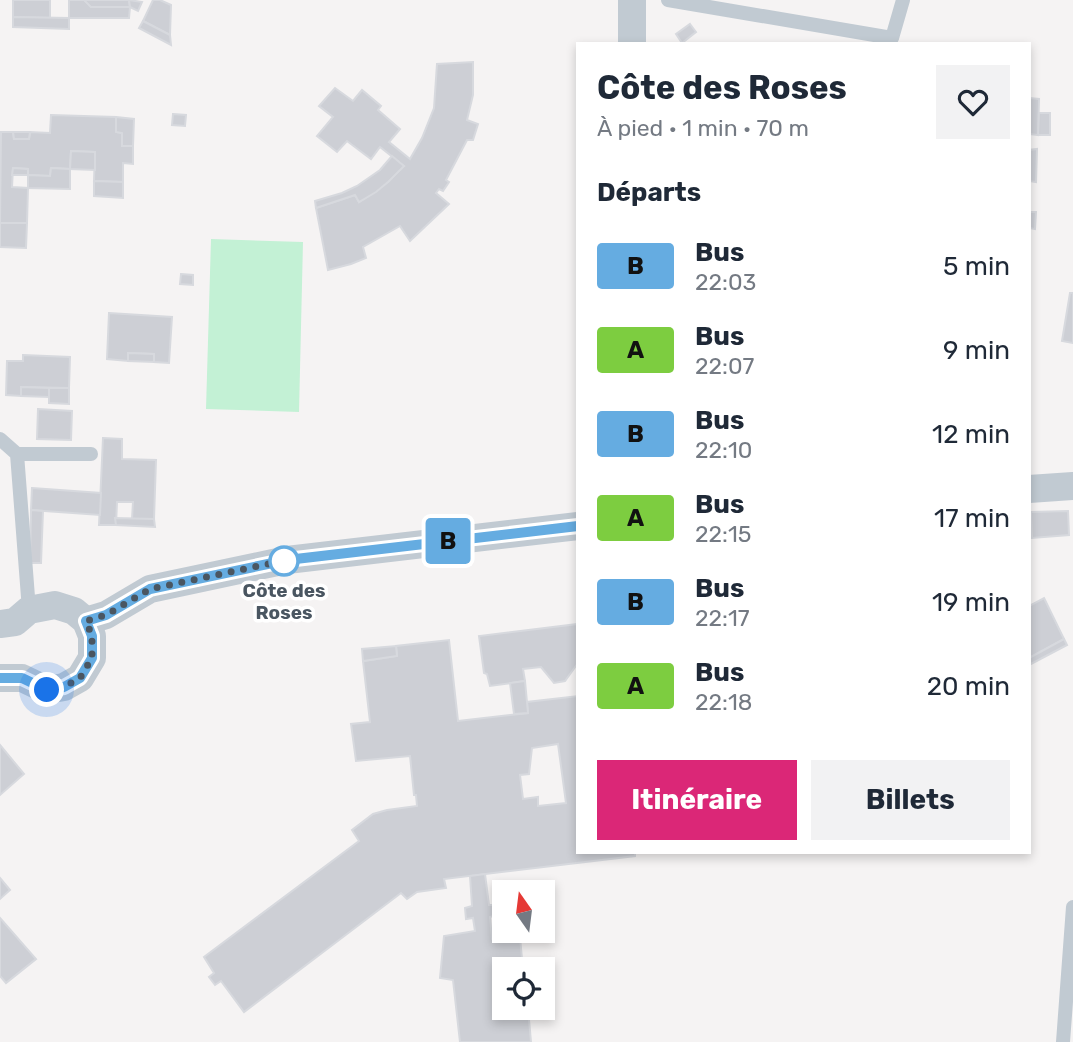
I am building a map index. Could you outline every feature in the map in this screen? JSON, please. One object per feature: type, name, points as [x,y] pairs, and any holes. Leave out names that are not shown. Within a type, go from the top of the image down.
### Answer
[{"type":"street","points":[[632,0],[632,42]]},
{"type":"street","points":[[1031,489],[1073,485]]},
{"type":"street","points":[[86,621],[106,615],[150,589],[287,560],[576,526]]},
{"type":"street","points":[[0,624],[15,622],[29,610],[55,605],[74,611],[86,621],[92,636],[92,658],[80,678],[64,687],[47,690],[22,678],[0,678]]},
{"type":"lane","points":[[668,0],[892,38],[903,0]]},
{"type":"lane","points":[[0,439],[18,454],[91,454]]},
{"type":"lane","points":[[18,454],[29,610]]},
{"type":"lane","points":[[1063,1042],[1073,907]]},
{"type":"green space","points":[[211,239],[303,242],[299,412],[206,409]]},
{"type":"building","points":[[13,0],[50,0],[50,18],[13,17]]},
{"type":"building","points":[[69,0],[84,0],[91,7],[130,7],[129,18],[69,18]]},
{"type":"building","points":[[84,0],[129,0],[130,7],[91,7]]},
{"type":"building","points":[[129,0],[142,2],[138,11],[130,7]]},
{"type":"building","points":[[153,0],[171,5],[170,35],[143,21]]},
{"type":"building","points":[[13,17],[69,18],[69,29],[13,27]]},
{"type":"building","points":[[143,21],[170,35],[171,45],[139,28]]},
{"type":"building","points":[[690,24],[696,32],[683,42],[676,34]]},
{"type":"building","points":[[473,62],[473,95],[467,120],[478,124],[473,140],[467,140],[446,180],[449,182],[443,191],[439,189],[436,193],[449,204],[410,241],[400,226],[363,247],[366,258],[328,270],[316,208],[355,195],[359,202],[388,182],[404,166],[380,147],[371,159],[347,141],[337,152],[317,136],[333,117],[319,106],[335,88],[353,101],[362,90],[381,106],[378,110],[400,129],[389,142],[410,159],[434,108],[437,64]]},
{"type":"building","points":[[1031,98],[1039,99],[1038,135],[1031,134]]},
{"type":"building","points":[[1039,113],[1050,113],[1050,135],[1038,135]]},
{"type":"building","points":[[173,114],[186,115],[185,126],[172,125]]},
{"type":"building","points":[[51,115],[116,117],[116,132],[122,133],[122,146],[133,146],[133,164],[123,163],[123,182],[94,181],[95,152],[71,151],[70,169],[51,168],[50,176],[28,175],[28,169],[13,168],[12,187],[28,188],[27,223],[0,223],[1,132],[13,132],[14,139],[29,139],[30,132],[50,133]]},
{"type":"building","points":[[116,117],[134,119],[133,146],[122,146],[122,133],[116,132]]},
{"type":"building","points":[[13,132],[30,132],[29,139],[14,139]]},
{"type":"building","points":[[1037,149],[1036,182],[1031,181],[1031,150]]},
{"type":"building","points":[[71,151],[95,152],[95,170],[70,169]]},
{"type":"building","points":[[392,156],[404,166],[376,192],[359,202],[355,195],[316,208],[315,201],[357,186],[380,170]]},
{"type":"building","points":[[13,168],[28,169],[28,175],[12,175]]},
{"type":"building","points":[[51,168],[70,169],[70,189],[28,188],[28,175],[50,176]]},
{"type":"building","points":[[94,181],[123,182],[123,198],[94,196]]},
{"type":"building","points":[[1031,212],[1036,212],[1035,229],[1031,228]]},
{"type":"building","points":[[0,223],[27,223],[26,248],[0,247]]},
{"type":"building","points":[[181,274],[193,275],[193,285],[180,284]]},
{"type":"building","points":[[1070,293],[1073,293],[1073,343],[1062,341]]},
{"type":"building","points":[[109,313],[172,317],[169,363],[154,362],[154,354],[128,353],[128,361],[107,359]]},
{"type":"building","points":[[128,353],[154,354],[154,362],[128,361]]},
{"type":"building","points":[[23,355],[70,357],[69,388],[21,387],[21,396],[6,395],[7,361],[23,361]]},
{"type":"building","points":[[21,387],[49,388],[49,397],[21,396]]},
{"type":"building","points":[[49,388],[69,388],[69,404],[49,403]]},
{"type":"building","points":[[38,409],[72,411],[71,440],[37,439]]},
{"type":"building","points":[[103,438],[122,439],[122,459],[156,460],[154,519],[132,519],[133,502],[117,502],[116,525],[99,525]]},
{"type":"building","points":[[32,488],[101,493],[100,515],[31,510]]},
{"type":"building","points":[[31,510],[43,511],[41,563],[30,563]]},
{"type":"building","points":[[1068,511],[1069,535],[1032,538],[1031,512]]},
{"type":"building","points":[[115,518],[154,519],[155,527],[116,525]]},
{"type":"building","points":[[1044,598],[1064,639],[1031,657],[1031,605]]},
{"type":"building","points":[[576,624],[576,666],[565,681],[554,683],[541,667],[523,669],[525,681],[490,686],[487,674],[484,673],[479,636]]},
{"type":"building","points":[[1064,639],[1067,645],[1031,664],[1031,657]]},
{"type":"building","points":[[449,640],[458,721],[528,713],[527,702],[576,696],[576,854],[635,856],[444,879],[446,888],[417,892],[407,899],[401,893],[244,1012],[221,981],[215,985],[209,977],[214,973],[204,957],[359,841],[352,830],[373,814],[417,806],[410,756],[356,761],[351,724],[370,722],[363,661],[397,656],[396,646]],"holes":[[[558,744],[566,803],[538,806],[538,797],[523,799],[520,775],[529,774],[532,748]]]},
{"type":"building","points":[[396,646],[397,656],[363,661],[362,649]]},
{"type":"building","points":[[525,681],[528,713],[514,714],[510,683]]},
{"type":"building","points":[[0,745],[24,774],[0,795]]},
{"type":"building","points":[[485,874],[489,905],[492,905],[492,943],[521,943],[522,957],[492,957],[492,1020],[529,1020],[531,1042],[460,1042],[453,980],[440,978],[444,936],[475,931],[473,918],[466,919],[465,908],[472,906],[470,876]]},
{"type":"building","points":[[0,878],[10,890],[0,899]]},
{"type":"building","points":[[0,918],[36,959],[6,983],[0,976]]},
{"type":"bus line","name":"B","points":[[0,678],[22,678],[47,690],[64,687],[80,678],[92,658],[92,636],[86,621],[106,615],[150,589],[287,560],[576,526]]},
{"type":"place","name":"Côte des Roses","points":[[284,561]]},
{"type":"route","points":[[47,690],[64,687],[80,678],[92,658],[92,636],[86,621],[106,615],[150,589],[287,560],[284,561]]}]
